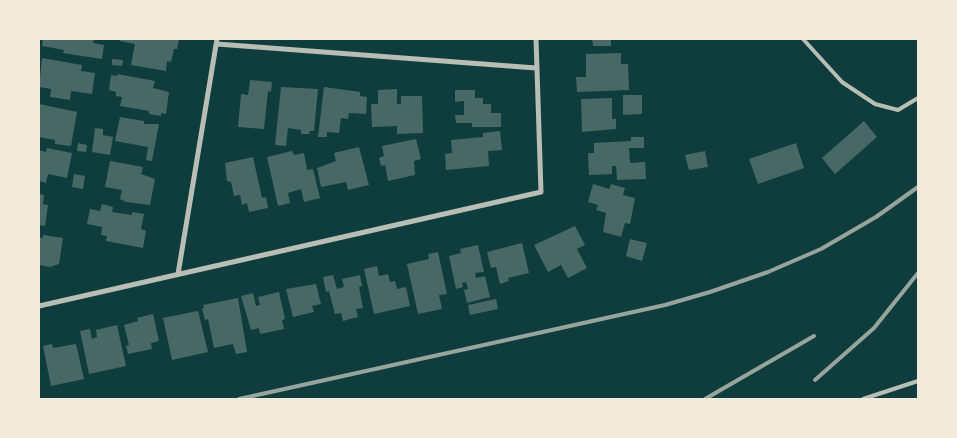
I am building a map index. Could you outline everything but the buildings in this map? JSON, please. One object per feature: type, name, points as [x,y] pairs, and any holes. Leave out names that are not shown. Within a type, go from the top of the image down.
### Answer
[{"type":"street","points":[[39,306],[541,192],[536,39]]},
{"type":"street","points":[[178,274],[217,42],[536,68]]},
{"type":"lane","points":[[803,39],[842,82],[875,104],[898,110],[918,98]]},
{"type":"lane","points":[[863,399],[918,381]]},
{"type":"railway","points":[[239,399],[665,305],[710,292],[768,272],[821,249],[876,217],[918,187]]},
{"type":"railway","points":[[815,380],[874,328],[918,273]]},
{"type":"railway","points":[[705,399],[814,336]]}]
